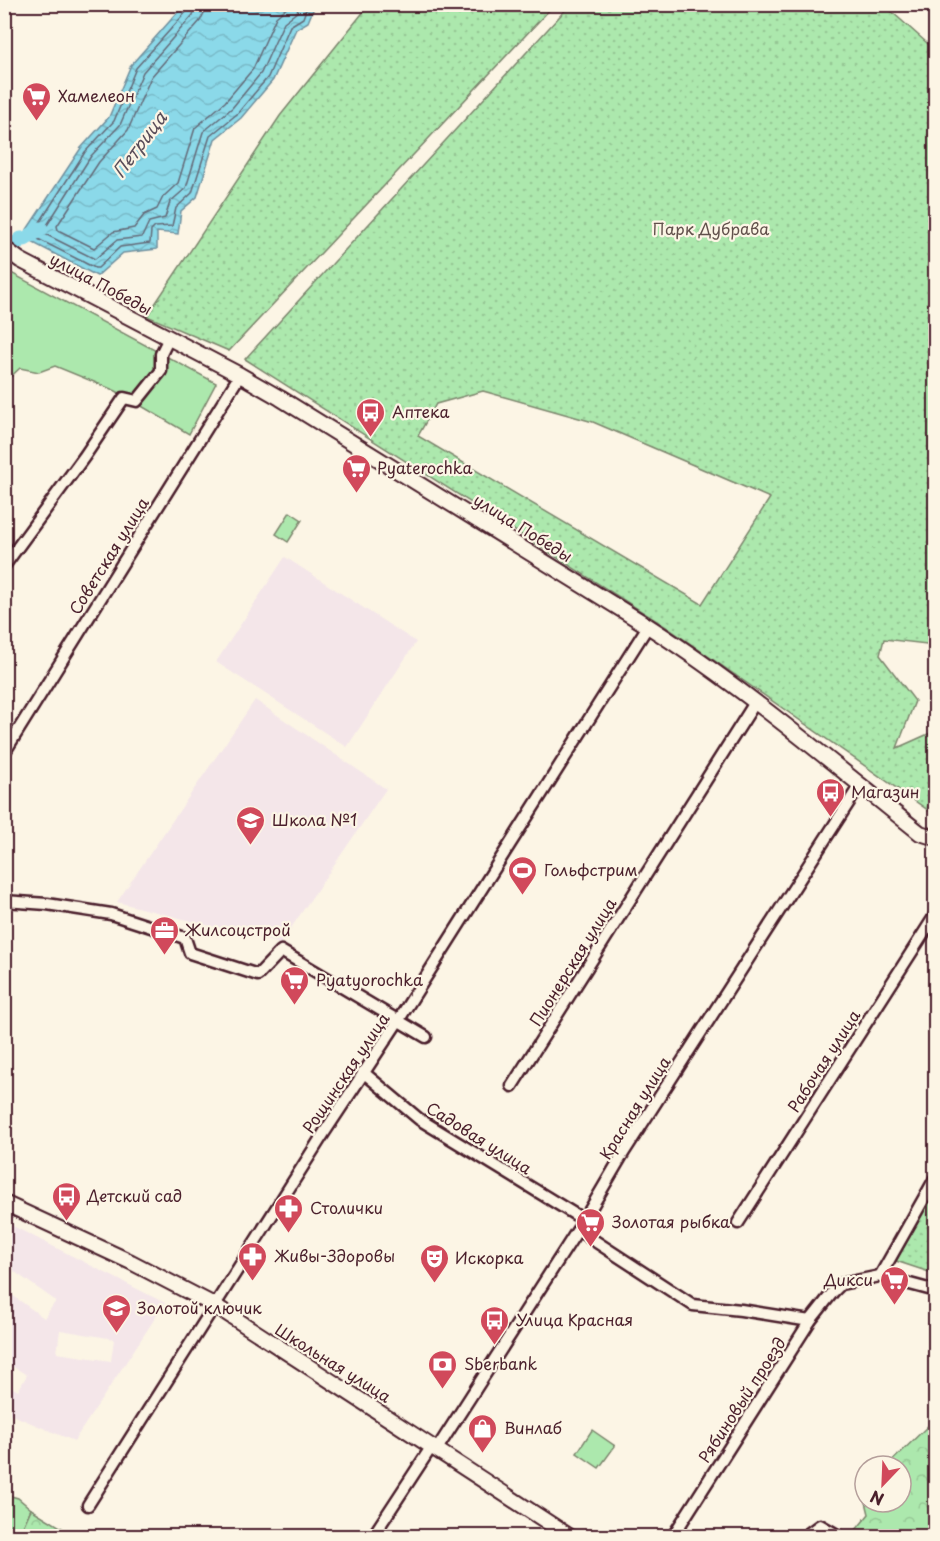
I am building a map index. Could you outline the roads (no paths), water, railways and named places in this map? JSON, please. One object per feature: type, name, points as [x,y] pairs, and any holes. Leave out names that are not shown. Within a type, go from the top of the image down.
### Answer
[{"type":"main road","name":"улица Победы","points":[[5,248],[20,260],[240,375],[372,453],[648,626],[756,701],[920,833],[936,838]]},
{"type":"main road","name":"Школьная улица","points":[[4,1203],[131,1262],[214,1305],[569,1536]]},
{"type":"street","points":[[4,566],[124,398],[137,401],[161,371],[161,354],[169,338]]},
{"type":"street","name":"Советская улица","points":[[4,753],[240,375]]},
{"type":"street","name":"Рощинская улица","points":[[88,1505],[648,626]]},
{"type":"street","name":"Пионерская улица","points":[[512,1086],[756,701]]},
{"type":"street","name":"Красная улица","points":[[373,1536],[585,1220],[624,1152],[861,785]]},
{"type":"street","points":[[4,901],[47,904],[111,914],[185,938],[190,953],[258,975],[281,951],[426,1037]]},
{"type":"street","name":"Рабочая улица","points":[[738,1223],[936,914]]},
{"type":"street","name":"Садовая улица","points":[[363,1072],[419,1119],[585,1220]]},
{"type":"street","points":[[936,1178],[880,1276],[936,1291]]},
{"type":"street","points":[[578,1230],[693,1305],[741,1310],[810,1322]]},
{"type":"street","name":"Рябиновый проезд","points":[[673,1536],[810,1322],[833,1292],[841,1284],[880,1276]]},
{"type":"street","points":[[805,1536],[820,1525],[839,1536]]},
{"type":"water","points":[[185,4],[315,5],[308,22],[296,29],[273,80],[241,118],[215,139],[197,197],[181,211],[178,234],[157,232],[157,249],[123,253],[97,276],[22,237],[81,148],[109,117],[131,65]]},
{"type":"waterway","name":"Петрица","points":[[4,255],[21,239],[41,229]]},
{"type":"place","name":"Хамелеон","points":[[37,122]]},
{"type":"place","name":"Аптека","points":[[371,438]]},
{"type":"place","name":"Pyaterochka","points":[[356,494]]},
{"type":"place","name":"Магазин","points":[[830,818]]},
{"type":"place","name":"Школа №1","points":[[251,846]]},
{"type":"place","name":"Гольфстрим","points":[[523,896]]},
{"type":"place","name":"Жилсоцстрой","points":[[164,956]]},
{"type":"place","name":"Pyatyorochka","points":[[295,1006]]},
{"type":"place","name":"Детский сад","points":[[66,1222]]},
{"type":"place","name":"Столички","points":[[289,1234]]},
{"type":"place","name":"Золотая рыбка","points":[[591,1248]]},
{"type":"place","name":"Живы-Здоровы","points":[[253,1282]]},
{"type":"place","name":"Искорка","points":[[434,1284]]},
{"type":"place","name":"Дикси","points":[[894,1306]]},
{"type":"place","name":"Золотой ключик","points":[[116,1334]]},
{"type":"place","name":"Улица Красная","points":[[495,1346]]},
{"type":"place","name":"Sberbank","points":[[443,1390]]},
{"type":"place","name":"Винлаб","points":[[483,1454]]},
{"type":"park label","name":"Парк Дубрава","points":[[711,229]]}]
